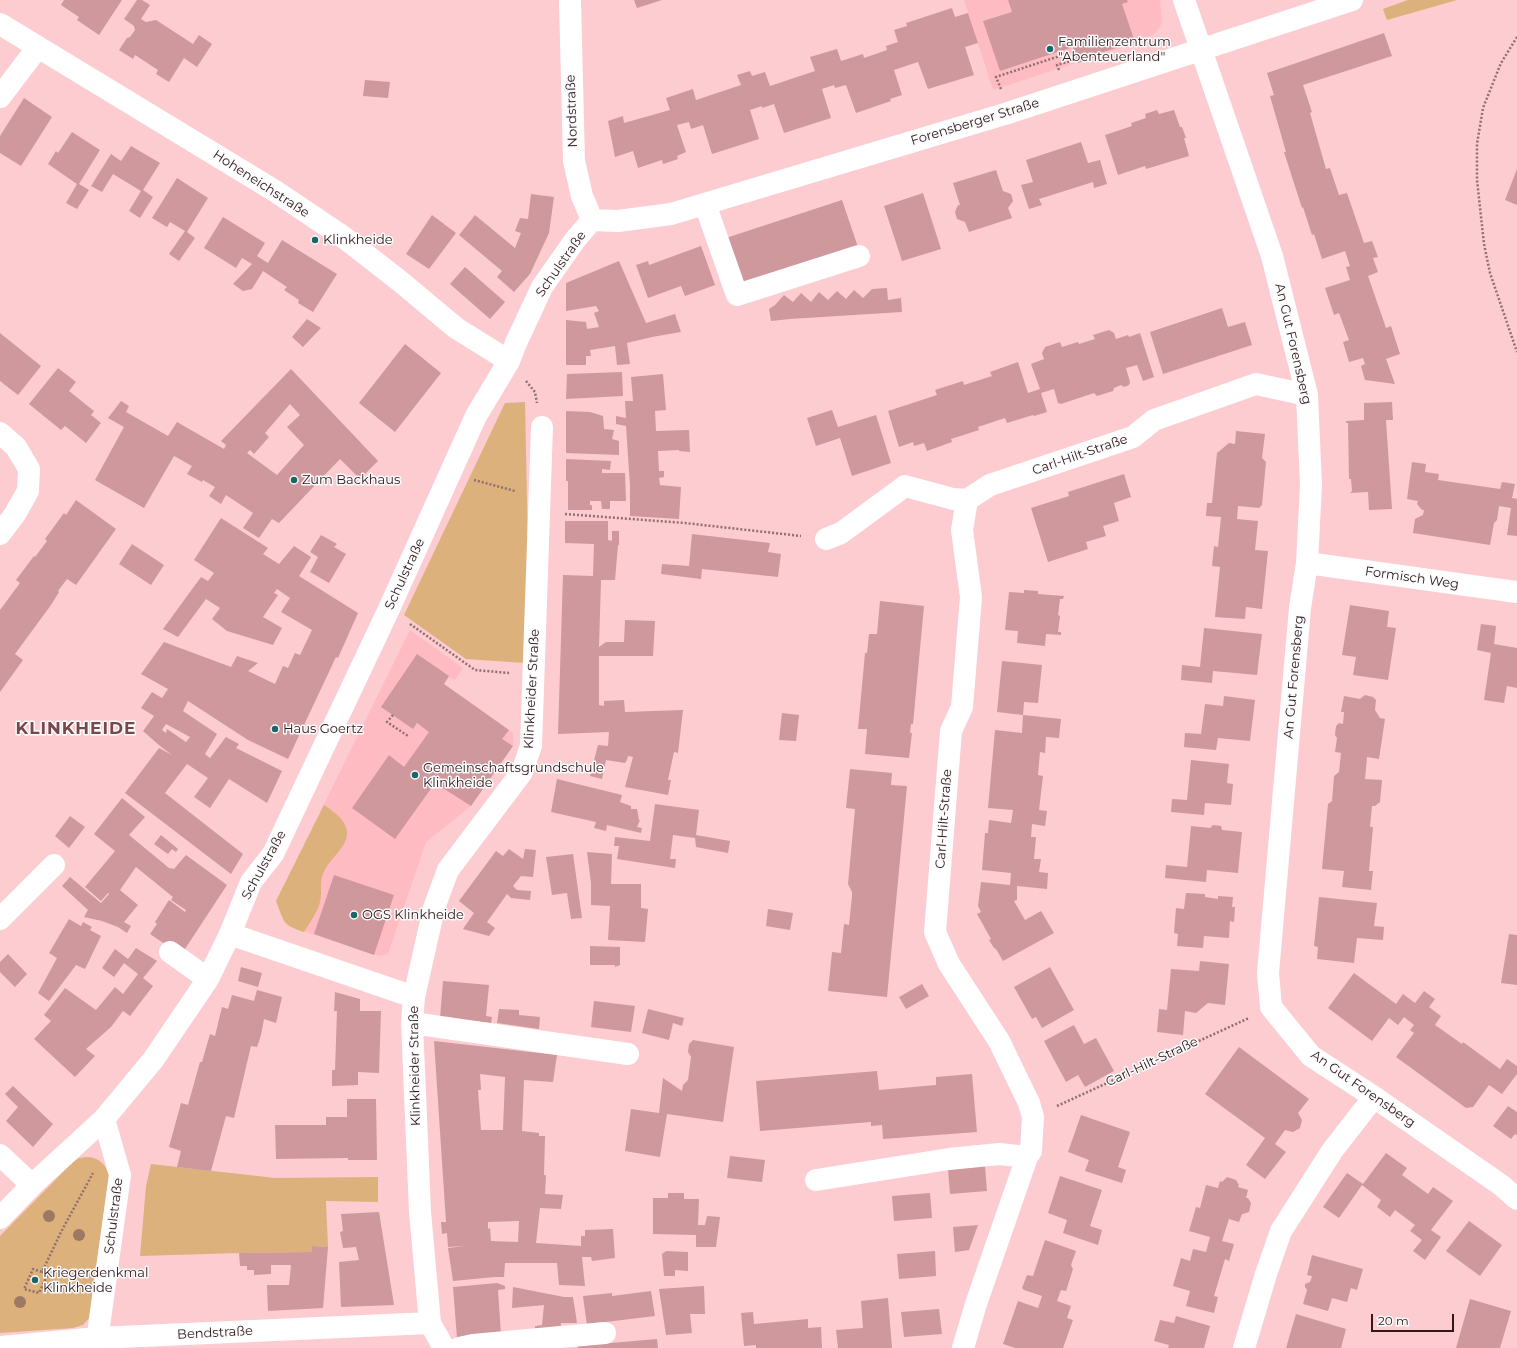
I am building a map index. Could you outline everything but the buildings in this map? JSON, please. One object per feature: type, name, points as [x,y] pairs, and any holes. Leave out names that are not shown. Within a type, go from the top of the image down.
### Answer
[{"type":"street","name":"Nordstraße","points":[[570,0],[574,161],[582,196],[592,220]]},
{"type":"street","name":"An Gut Forensberg","points":[[1184,0],[1202,48],[1272,256],[1307,395],[1311,485],[1308,563],[1300,608],[1268,973],[1271,1007],[1311,1056],[1374,1097],[1501,1185],[1517,1199]]},
{"type":"street","name":"Forensberger Straße","points":[[592,220],[618,221],[671,214],[1008,113],[1202,48],[1352,0]]},
{"type":"street","name":"Hoheneichstraße","points":[[0,24],[275,191],[348,241],[401,282],[439,316],[509,361]]},
{"type":"street","points":[[0,97],[38,47]]},
{"type":"street","points":[[705,204],[737,295],[859,256]]},
{"type":"street","name":"Schulstraße","points":[[0,1218],[32,1185],[104,1119],[153,1060],[208,979],[230,934],[251,882],[273,854],[389,609],[476,416],[509,361],[542,287],[575,240],[592,220]]},
{"type":"street","name":"Carl-Hilt-Straße","points":[[963,1348],[976,1304],[1027,1157],[1031,1151],[1033,1117],[1029,1103],[999,1040],[949,964],[935,932],[951,731],[962,707],[971,597],[962,530],[967,500],[990,485],[1133,438],[1154,420],[1256,384],[1307,395]]},
{"type":"street","name":"Klinkheider Straße","points":[[444,1348],[430,1323],[420,1212],[412,1023],[414,997],[434,908],[448,870],[522,772],[531,746],[542,427]]},
{"type":"street","points":[[0,434],[16,447],[29,469],[28,491],[15,514],[0,534]]},
{"type":"street","points":[[826,539],[841,533],[905,486],[953,499],[967,500]]},
{"type":"street","name":"Formisch Weg","points":[[1308,563],[1517,592]]},
{"type":"street","points":[[0,919],[54,865]]},
{"type":"street","points":[[230,934],[414,997]]},
{"type":"street","points":[[170,952],[208,979]]},
{"type":"street","points":[[412,1023],[628,1054]]},
{"type":"street","points":[[1244,1348],[1266,1274],[1281,1231],[1332,1151],[1374,1097]]},
{"type":"street","name":"Schulstraße","points":[[96,1343],[120,1175],[104,1119]]},
{"type":"street","points":[[816,1180],[949,1159],[985,1155],[999,1154],[1027,1157]]},
{"type":"street","points":[[0,1155],[32,1185]]},
{"type":"street","name":"Bendstraße","points":[[0,1347],[96,1343],[430,1323]]},
{"type":"street","points":[[459,1348],[473,1345],[605,1333]]},
{"type":"path","points":[[1517,37],[1501,63],[1483,108],[1477,144],[1477,180],[1484,244],[1490,273],[1517,352]]},
{"type":"path","points":[[1008,113],[996,77],[1074,51]]},
{"type":"path","points":[[509,361],[535,392],[542,427]]},
{"type":"path","points":[[450,474],[539,505],[826,539]]},
{"type":"path","points":[[389,609],[475,670],[534,676]]},
{"type":"path","points":[[393,715],[387,722],[408,736]]},
{"type":"path","name":"Carl-Hilt-Straße","points":[[1033,1117],[1271,1007]]},
{"type":"path","points":[[42,1272],[90,1177]]},
{"type":"path","points":[[33,1269],[42,1272],[48,1274],[39,1293],[24,1289],[33,1269]]},
{"type":"shaded area","name":"Familienzentrum \"Abenteuerland\"","points":[[964,0],[1160,0],[1162,22],[1155,33],[1140,42],[993,90]]},
{"type":"shaded area","points":[[1408,0],[1457,0],[1387,20],[1383,9]]},
{"type":"shaded area","points":[[525,402],[529,599],[525,663],[466,659],[404,615],[505,403]]},
{"type":"shaded area","name":"Gemeinschaftsgrundschule Klinkheide","points":[[410,630],[463,668],[455,680],[449,677],[444,684],[513,733],[513,746],[471,806],[426,842],[388,954],[379,956],[290,927],[284,922],[276,901]]},
{"type":"shaded area","points":[[324,805],[341,819],[347,830],[347,837],[323,873],[319,906],[304,932],[291,927],[285,921],[276,901]]},
{"type":"shaded area","points":[[87,1157],[101,1162],[106,1167],[109,1175],[89,1318],[83,1325],[73,1328],[0,1333],[0,1236],[73,1162],[79,1158]]},
{"type":"shaded area","points":[[151,1164],[275,1178],[378,1177],[378,1202],[326,1201],[328,1247],[312,1246],[312,1252],[140,1256],[146,1186]]},
{"type":"place","name":"Familienzentrum \"Abenteuerland\"","points":[[1050,49]]},
{"type":"place","name":"Klinkheide","points":[[315,240]]},
{"type":"place","name":"Zum Backhaus","points":[[294,480]]},
{"type":"place","name":"Haus Goertz","points":[[275,729]]},
{"type":"place","name":"Gemeinschaftsgrundschule Klinkheide","points":[[415,775]]},
{"type":"place","name":"OGS Klinkheide","points":[[354,915]]},
{"type":"place","name":"Kriegerdenkmal Klinkheide","points":[[35,1280]]},
{"type":"district","name":"KLINKHEIDE","points":[[76,729]]}]
